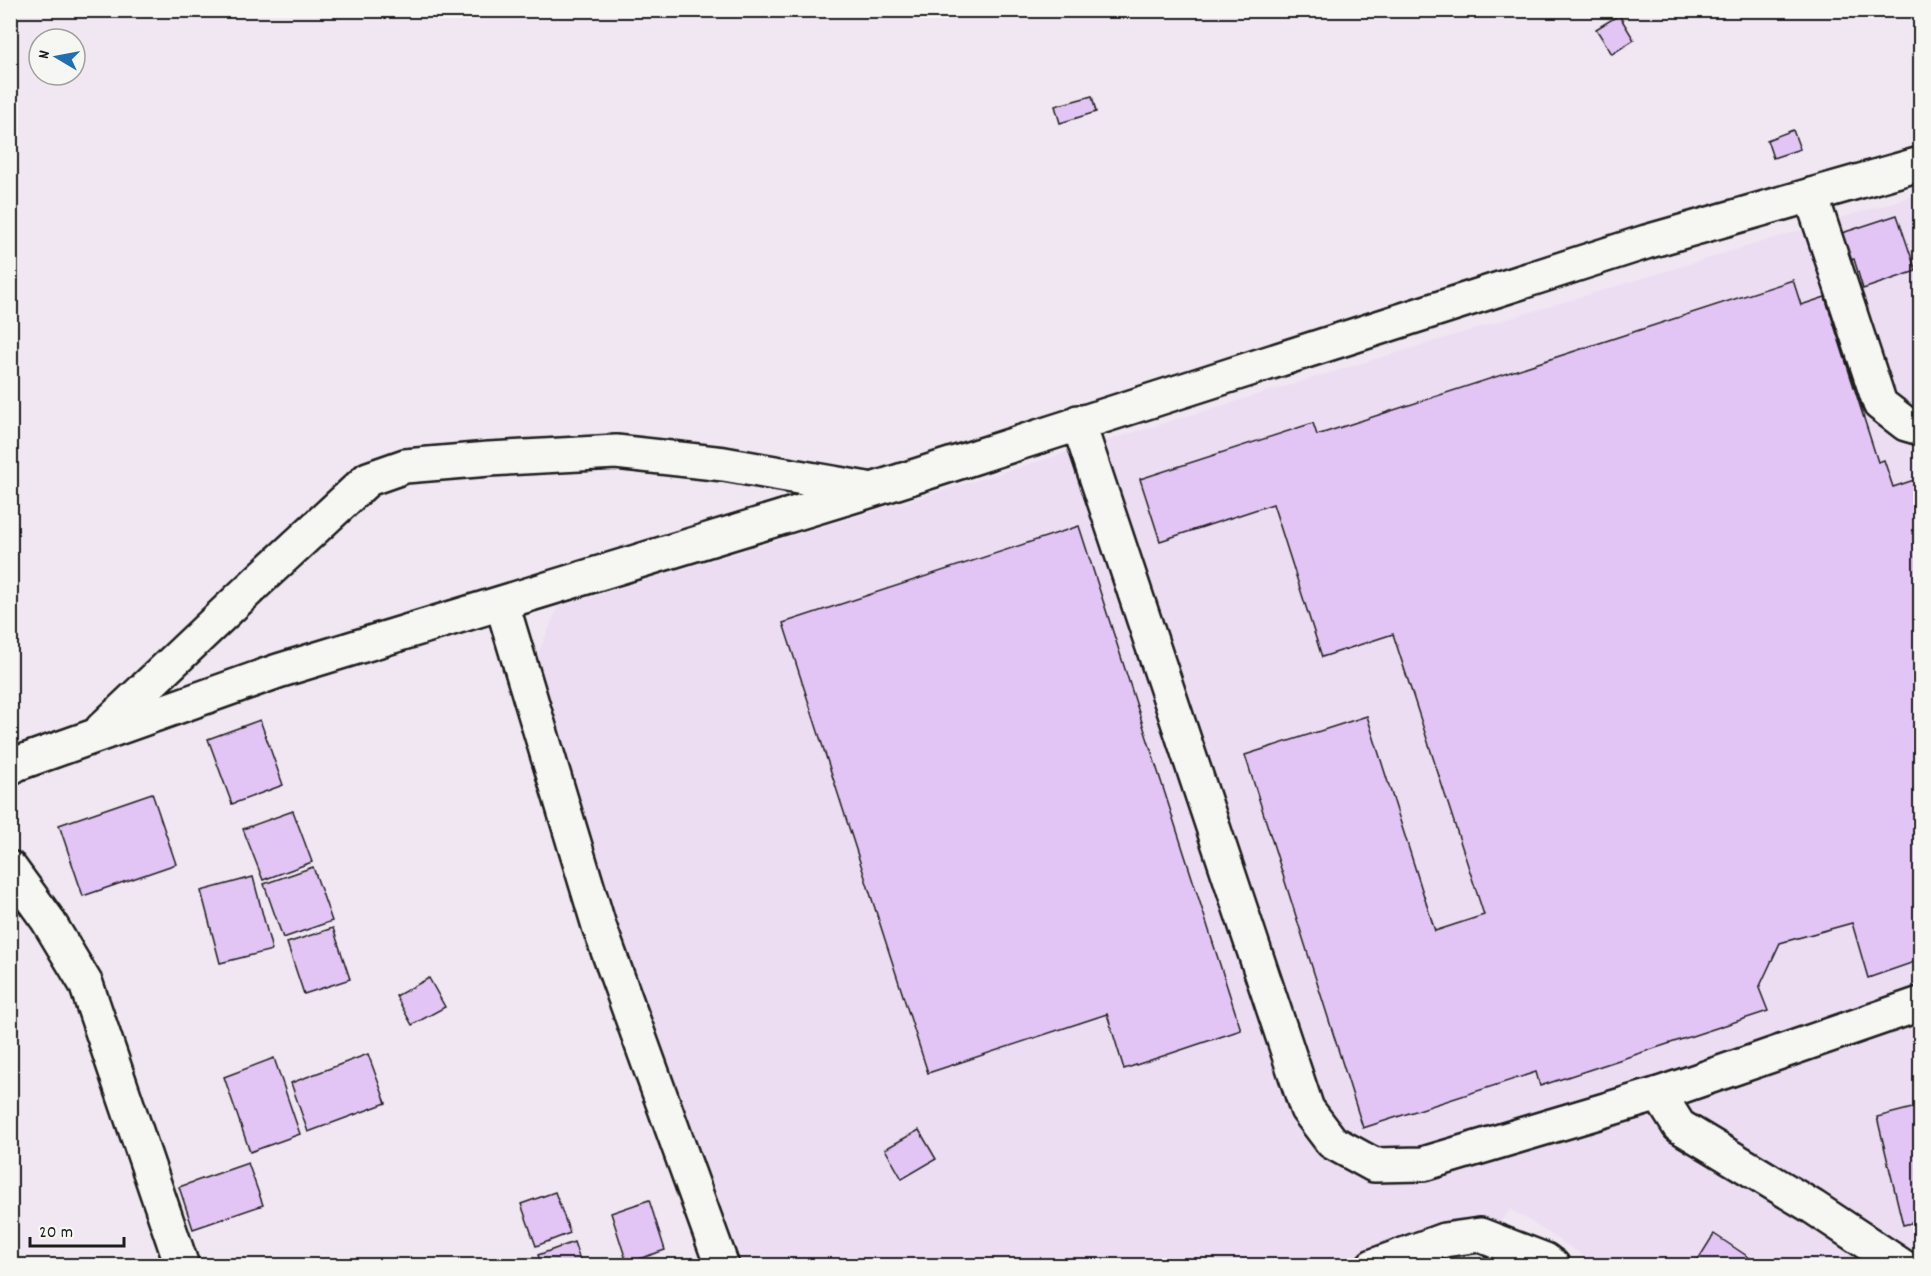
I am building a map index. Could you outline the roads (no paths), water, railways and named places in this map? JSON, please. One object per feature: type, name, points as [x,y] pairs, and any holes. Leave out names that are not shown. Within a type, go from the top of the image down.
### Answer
[{"type":"street","points":[[10,768],[278,671],[872,490],[1078,422],[1646,242],[1920,164]]},
{"type":"street","points":[[1811,195],[1880,404],[1906,424],[1920,428]]},
{"type":"street","points":[[1078,422],[1307,1109],[1332,1142],[1374,1165],[1423,1164],[1659,1094],[1920,1004]]},
{"type":"street","points":[[94,736],[368,479],[405,466],[616,452],[724,464],[872,490]]},
{"type":"street","points":[[502,604],[599,926],[722,1266]]},
{"type":"street","points":[[10,867],[47,919],[86,984],[182,1266]]},
{"type":"street","points":[[1659,1094],[1679,1126],[1813,1207],[1902,1266]]},
{"type":"street","points":[[1373,1266],[1444,1240],[1480,1235],[1545,1260],[1553,1266]]}]
